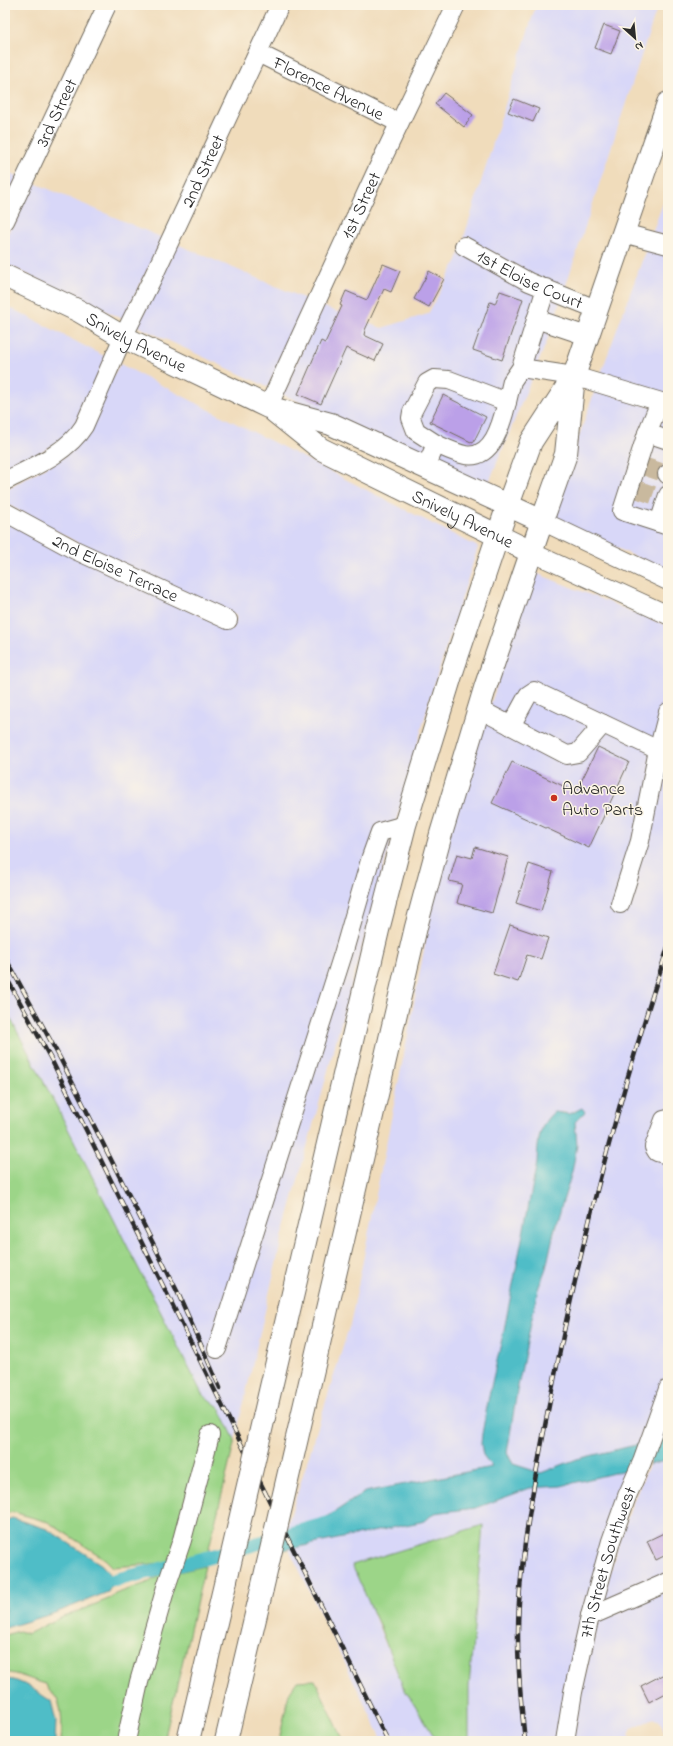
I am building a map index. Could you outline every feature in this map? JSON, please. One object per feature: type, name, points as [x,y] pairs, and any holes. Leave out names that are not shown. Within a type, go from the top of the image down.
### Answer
[{"type":"main road","points":[[226,1741],[416,927],[441,834],[479,709],[531,552],[566,454],[574,376],[668,103]]},
{"type":"main road","name":"Snively Avenue","points":[[5,276],[78,312],[123,337],[268,406],[331,424],[542,521]]},
{"type":"main road","points":[[188,1741],[378,930],[405,825],[452,669],[497,535],[531,442],[574,376]]},
{"type":"main road","name":"Snively Avenue","points":[[268,406],[321,449],[531,552]]},
{"type":"street","name":"3rd Street","points":[[5,221],[107,5]]},
{"type":"street","name":"2nd Street","points":[[5,481],[61,450],[78,436],[84,426],[123,337],[153,277],[280,5]]},
{"type":"street","name":"1st Street","points":[[268,406],[399,123],[456,5]]},
{"type":"street","name":"Florence Avenue","points":[[258,53],[399,123]]},
{"type":"street","points":[[623,232],[668,245]]},
{"type":"street","name":"1st Eloise Court","points":[[464,246],[529,282],[596,309]]},
{"type":"street","points":[[507,402],[448,380],[434,379],[426,383],[412,412],[411,418],[416,431],[436,444],[465,455],[475,455],[487,448],[495,436],[503,418],[507,402],[512,381],[521,368],[546,288]]},
{"type":"street","points":[[536,319],[587,336]]},
{"type":"street","points":[[521,368],[574,376],[664,403],[646,433],[640,465],[633,488],[622,511],[663,524],[665,497]]},
{"type":"street","points":[[646,433],[668,440]]},
{"type":"street","points":[[426,467],[436,444]]},
{"type":"street","name":"2nd Eloise Terrace","points":[[5,512],[75,550],[228,620]]},
{"type":"street","name":"Snively Avenue","points":[[542,521],[668,580]]},
{"type":"street","name":"Snively Avenue","points":[[531,552],[668,615]]},
{"type":"street","points":[[511,726],[528,695],[534,691],[658,750]]},
{"type":"street","points":[[479,709],[567,755],[578,753],[603,724]]},
{"type":"street","points":[[620,904],[640,841],[658,750],[668,712]]},
{"type":"street","points":[[217,1349],[343,954],[371,857],[380,832],[405,825]]},
{"type":"street","points":[[668,1119],[664,1120],[654,1147],[657,1152],[668,1155]]},
{"type":"street","name":"7th Street Southwest","points":[[565,1741],[573,1692],[590,1616],[611,1542],[668,1389]]},
{"type":"street","points":[[126,1741],[139,1682],[166,1587],[182,1540],[210,1435]]},
{"type":"street","points":[[590,1616],[668,1582]]},
{"type":"shaded area","points":[[536,5],[658,5],[565,288],[532,275],[464,237]]},
{"type":"shaded area","points":[[5,171],[18,176],[5,203]]},
{"type":"shaded area","points":[[32,182],[163,238],[123,319],[5,264],[5,239]]},
{"type":"shaded area","points":[[668,190],[668,237],[652,233]]},
{"type":"shaded area","points":[[177,244],[308,300],[268,387],[137,326]]},
{"type":"shaded area","points":[[647,247],[668,253],[668,396],[600,376]]},
{"type":"shaded area","points":[[460,251],[560,302],[547,341],[487,487],[282,394],[322,306],[382,328],[428,314],[457,260]]},
{"type":"shaded area","points":[[5,305],[106,357],[72,431],[56,444],[5,472]]},
{"type":"shaded area","points":[[120,364],[478,547],[431,695],[282,1238],[235,1440],[219,1407],[202,1395],[60,1113],[5,1008],[5,521],[164,599],[232,630],[237,616],[78,543],[5,503],[5,490],[64,457]]},
{"type":"shaded area","points":[[595,390],[668,412],[668,572],[551,517]]},
{"type":"shaded area","points":[[533,572],[668,626],[668,1368],[640,1444],[577,1459],[541,1473],[512,1464],[507,1453],[517,1391],[538,1289],[546,1268],[561,1205],[575,1122],[582,1116],[576,1110],[570,1114],[563,1112],[539,1135],[537,1163],[482,1434],[481,1444],[483,1455],[492,1467],[365,1492],[304,1532],[284,1536],[351,1321],[409,1029],[429,923],[430,904],[448,838]]},
{"type":"shaded area","points":[[668,1460],[668,1573],[602,1602],[618,1545],[634,1500],[649,1465]]},
{"type":"shaded area","points":[[630,1469],[584,1610],[581,1611],[583,1616],[558,1741],[469,1741],[469,1686],[372,1611],[403,1687],[437,1741],[383,1741],[289,1549],[425,1521],[434,1513],[476,1508],[530,1488],[561,1486]]},
{"type":"shaded area","points":[[668,1590],[668,1741],[655,1741],[663,1737],[665,1733],[660,1721],[654,1718],[632,1728],[629,1735],[632,1741],[573,1741],[575,1721],[597,1622]]},
{"type":"green space","points":[[5,1008],[60,1113],[202,1394],[219,1407],[235,1440],[208,1552],[163,1563],[113,1567],[105,1559],[48,1522],[13,1512],[5,1513]]},
{"type":"green space","points":[[483,1525],[469,1686],[469,1741],[437,1741],[403,1687],[379,1625],[352,1565]]},
{"type":"green space","points":[[205,1566],[164,1741],[61,1741],[62,1725],[59,1704],[46,1684],[20,1675],[5,1673],[5,1635],[19,1631],[28,1634],[53,1621],[111,1598],[115,1594],[147,1583],[160,1576]]},
{"type":"green space","points":[[315,1680],[344,1741],[279,1741],[289,1693],[297,1681]]},
{"type":"water","points":[[582,1108],[585,1112],[575,1122],[577,1145],[572,1172],[555,1227],[546,1268],[538,1289],[517,1391],[507,1453],[513,1464],[541,1473],[577,1459],[640,1444],[630,1469],[561,1486],[530,1488],[476,1508],[434,1513],[425,1521],[279,1551],[282,1537],[304,1532],[365,1492],[492,1467],[483,1455],[481,1444],[482,1434],[537,1163],[540,1135],[545,1123],[554,1112],[570,1114]]},
{"type":"water","points":[[668,1438],[668,1460],[649,1465],[657,1440]]},
{"type":"water","points":[[12,1518],[47,1529],[102,1565],[115,1580],[108,1592],[55,1613],[5,1628],[5,1521]]},
{"type":"water","points":[[5,1679],[18,1681],[51,1701],[56,1721],[55,1741],[5,1741]]},
{"type":"building","points":[[604,25],[620,31],[611,54],[595,48]]},
{"type":"building","points":[[444,93],[473,115],[464,127],[435,104]]},
{"type":"building","points":[[514,99],[539,109],[533,122],[508,112]]},
{"type":"building","points":[[383,264],[400,271],[391,292],[384,289],[365,330],[364,335],[383,344],[375,361],[346,348],[321,404],[298,394],[321,341],[325,343],[342,306],[340,305],[346,291],[367,300]]},
{"type":"building","points":[[429,271],[444,279],[429,307],[414,299]]},
{"type":"building","points":[[500,291],[523,299],[502,360],[473,350],[490,302],[495,304]]},
{"type":"building","points":[[443,395],[486,417],[473,443],[430,422]]},
{"type":"building","name":"Advance Auto Parts","points":[[598,747],[629,762],[589,848],[492,803],[512,762],[576,792]]},
{"type":"building","points":[[475,847],[508,857],[492,913],[457,903],[462,884],[449,881],[457,854],[472,858]]},
{"type":"building","points":[[529,864],[553,872],[541,911],[516,903]]},
{"type":"building","points":[[510,925],[548,938],[541,959],[527,955],[518,982],[493,974]]},
{"type":"building","points":[[668,1531],[668,1554],[656,1560],[647,1541]]},
{"type":"building","points":[[668,1672],[668,1692],[649,1702],[641,1686]]},
{"type":"waterway","points":[[115,1580],[199,1560],[329,1523]]},
{"type":"tunnel","points":[[643,466],[667,474]]},
{"type":"tunnel","points":[[636,489],[659,497]]},
{"type":"railway","points":[[525,1741],[519,1672],[518,1620],[524,1547],[537,1466],[564,1329],[590,1219],[634,1055],[668,947]]},
{"type":"railway","points":[[5,957],[60,1058],[177,1291],[220,1388]]},
{"type":"railway","points":[[5,975],[52,1061],[388,1741]]},
{"type":"place","name":"Advance Auto Parts","points":[[554,798]]}]
